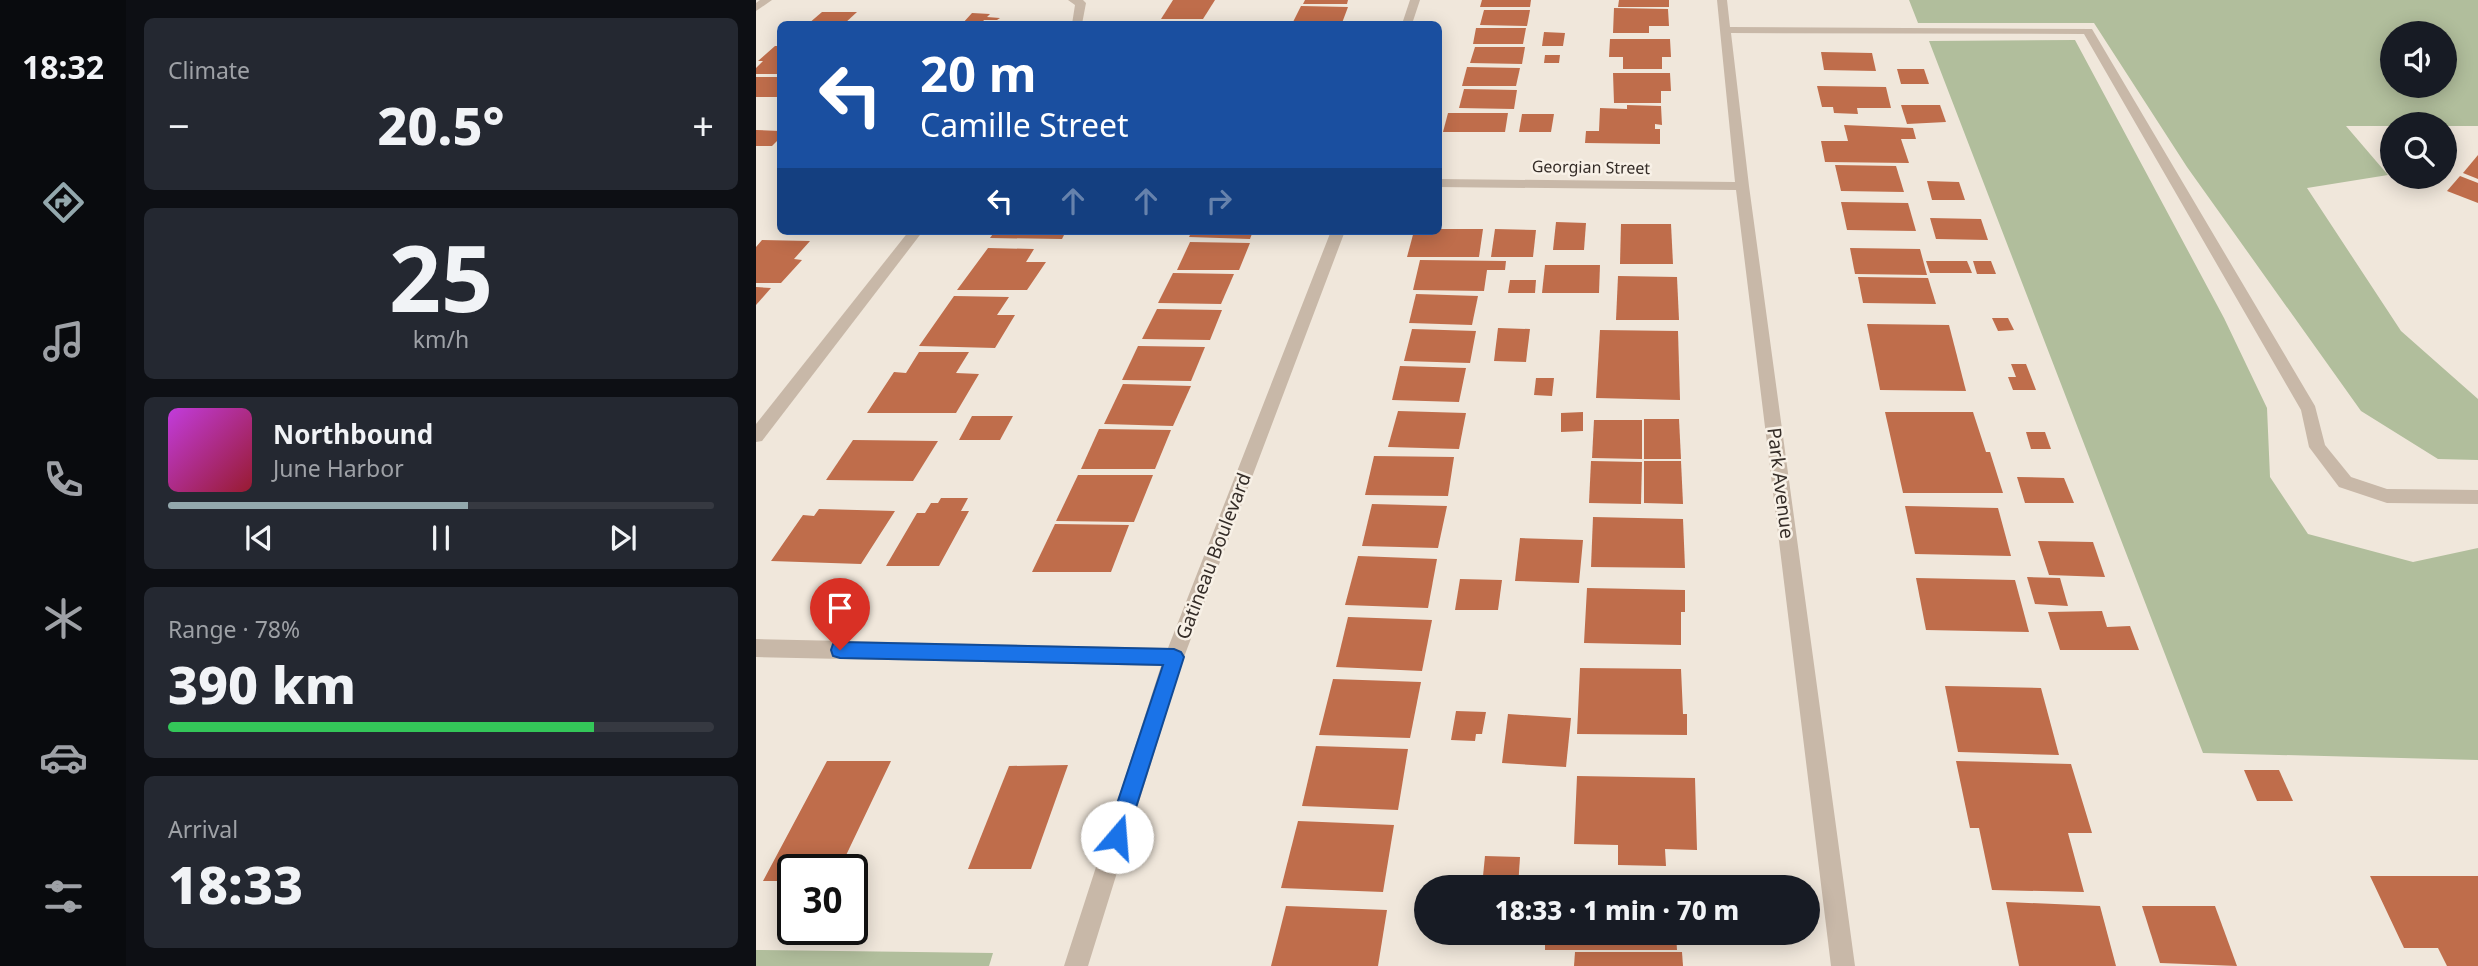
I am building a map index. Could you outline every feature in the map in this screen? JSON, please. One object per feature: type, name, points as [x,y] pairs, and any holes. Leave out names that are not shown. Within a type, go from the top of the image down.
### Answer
[{"type":"street","points":[[756,8],[767,0]]},
{"type":"street","points":[[1073,0],[1082,3],[1078,21]]},
{"type":"street","points":[[1408,21],[1415,0]]},
{"type":"street","name":"Park Avenue","points":[[1722,0],[1742,186],[1843,966]]},
{"type":"street","points":[[1725,30],[2088,31],[2309,410],[2317,447],[2345,482],[2387,496],[2478,496]]},
{"type":"street","name":"Georgian Street","points":[[1442,183],[1742,186]]},
{"type":"street","points":[[756,436],[913,235]]},
{"type":"street","name":"Gatineau Boulevard","points":[[1076,966],[1174,657],[1336,235]]},
{"type":"street","points":[[756,648],[1174,657]]},
{"type":"green space","points":[[1909,0],[2478,0],[2478,126],[2457,126],[2457,112],[2380,112],[2380,126],[2346,126],[2380,166],[2380,176],[2307,188],[2401,331],[2478,399],[2478,460],[2438,459],[2361,411],[2187,167],[2094,23],[1918,23]]},
{"type":"green space","points":[[2075,40],[2224,318],[2267,408],[2270,477],[2308,534],[2413,562],[2478,548],[2478,760],[2203,753],[1929,41]]},
{"type":"green space","points":[[756,950],[993,953],[989,966],[756,966]]},
{"type":"building","points":[[1173,0],[1215,0],[1203,19],[1161,19]]},
{"type":"building","points":[[1305,0],[1348,0],[1347,4],[1303,4]]},
{"type":"building","points":[[1482,0],[1531,0],[1530,7],[1480,7]]},
{"type":"building","points":[[1619,0],[1669,0],[1669,7],[1618,7]]},
{"type":"building","points":[[1301,6],[1348,7],[1343,21],[1294,21]]},
{"type":"building","points":[[1614,8],[1668,9],[1669,26],[1649,26],[1649,33],[1613,33]]},
{"type":"building","points":[[1484,10],[1530,10],[1527,26],[1480,25]]},
{"type":"building","points":[[822,12],[857,12],[847,21],[812,21]]},
{"type":"building","points":[[972,13],[990,14],[987,17],[1000,18],[997,20],[965,21]]},
{"type":"building","points":[[1476,28],[1526,28],[1523,44],[1473,44]]},
{"type":"building","points":[[1544,32],[1565,33],[1563,46],[1542,46]]},
{"type":"building","points":[[1610,39],[1670,39],[1671,57],[1662,57],[1662,69],[1623,69],[1623,57],[1609,57]]},
{"type":"building","points":[[777,46],[777,74],[756,74],[756,68],[763,61],[758,61]]},
{"type":"building","points":[[1475,47],[1525,47],[1522,64],[1470,63]]},
{"type":"building","points":[[1821,52],[1872,53],[1876,71],[1824,70]]},
{"type":"building","points":[[1545,55],[1560,55],[1559,63],[1544,63]]},
{"type":"building","points":[[1467,67],[1520,68],[1516,86],[1462,86]]},
{"type":"building","points":[[1897,69],[1924,69],[1929,84],[1901,84]]},
{"type":"building","points":[[1613,73],[1670,73],[1671,91],[1661,91],[1661,103],[1614,103]]},
{"type":"building","points":[[756,77],[777,77],[777,97],[756,97]]},
{"type":"building","points":[[1817,86],[1886,87],[1891,108],[1857,108],[1858,114],[1834,113],[1833,107],[1822,107]]},
{"type":"building","points":[[1464,89],[1517,90],[1514,109],[1459,108]]},
{"type":"building","points":[[1627,105],[1661,106],[1662,125],[1655,124],[1655,129],[1660,129],[1660,144],[1585,143],[1586,131],[1599,131],[1600,108],[1627,109]]},
{"type":"building","points":[[1901,105],[1940,105],[1946,122],[1907,124]]},
{"type":"building","points":[[1448,113],[1508,113],[1505,132],[1443,132]]},
{"type":"building","points":[[1522,114],[1554,114],[1551,132],[1519,132]]},
{"type":"building","points":[[1844,125],[1913,128],[1916,139],[1901,139],[1909,163],[1825,162],[1821,141],[1848,141]]},
{"type":"building","points":[[756,130],[777,131],[777,141],[772,146],[756,146]]},
{"type":"building","points":[[2478,155],[2478,179],[2463,173]]},
{"type":"building","points":[[1835,165],[1896,166],[1904,192],[1841,191]]},
{"type":"building","points":[[2460,176],[2478,183],[2478,203],[2447,191],[2457,189],[2457,179]]},
{"type":"building","points":[[1927,181],[1959,182],[1965,200],[1932,200]]},
{"type":"building","points":[[1841,202],[1908,203],[1916,231],[1847,230]]},
{"type":"building","points":[[1930,218],[1981,219],[1988,240],[1936,239]]},
{"type":"building","points":[[1556,222],[1586,223],[1584,250],[1553,250]]},
{"type":"building","points":[[1621,224],[1671,224],[1673,264],[1620,264]]},
{"type":"building","points":[[1442,229],[1483,229],[1479,257],[1407,257],[1413,235],[1442,235]]},
{"type":"building","points":[[1495,229],[1536,230],[1533,257],[1491,257]]},
{"type":"building","points":[[992,235],[1064,235],[1062,239],[990,238]]},
{"type":"building","points":[[1190,235],[1252,235],[1250,239],[1189,237]]},
{"type":"building","points":[[762,240],[810,241],[794,259],[802,260],[781,283],[756,283],[756,247]]},
{"type":"building","points":[[1190,242],[1250,243],[1239,270],[1177,270]]},
{"type":"building","points":[[988,248],[1034,249],[1026,262],[1046,262],[1027,290],[957,290]]},
{"type":"building","points":[[1850,248],[1920,249],[1927,275],[1855,274]]},
{"type":"building","points":[[1420,260],[1506,261],[1505,270],[1487,270],[1484,291],[1413,290]]},
{"type":"building","points":[[1926,261],[1967,261],[1972,273],[1930,273]]},
{"type":"building","points":[[1973,261],[1991,261],[1996,274],[1977,274]]},
{"type":"building","points":[[1545,265],[1600,265],[1599,293],[1542,293]]},
{"type":"building","points":[[1173,273],[1234,274],[1221,304],[1158,303]]},
{"type":"building","points":[[1618,276],[1677,277],[1679,320],[1616,320]]},
{"type":"building","points":[[1858,277],[1928,278],[1936,304],[1863,303]]},
{"type":"building","points":[[1510,280],[1536,280],[1535,293],[1508,293]]},
{"type":"building","points":[[756,287],[771,288],[756,305]]},
{"type":"building","points":[[1416,294],[1478,296],[1472,325],[1409,323]]},
{"type":"building","points":[[954,296],[1009,297],[997,315],[1015,315],[995,348],[919,346]]},
{"type":"building","points":[[1157,309],[1222,310],[1210,340],[1142,339]]},
{"type":"building","points":[[1992,318],[2008,318],[2014,330],[1998,331]]},
{"type":"building","points":[[1867,324],[1949,325],[1966,391],[1880,390]]},
{"type":"building","points":[[1498,328],[1530,329],[1526,362],[1494,361]]},
{"type":"building","points":[[1412,329],[1476,331],[1470,363],[1404,361]]},
{"type":"building","points":[[1600,330],[1678,331],[1680,400],[1596,398]]},
{"type":"building","points":[[1138,346],[1205,347],[1191,381],[1122,380]]},
{"type":"building","points":[[919,352],[969,352],[956,373],[979,374],[956,413],[867,413],[894,372],[906,373]]},
{"type":"building","points":[[2011,364],[2026,364],[2036,390],[2013,390],[2008,377],[2016,377]]},
{"type":"building","points":[[1400,366],[1466,368],[1459,402],[1392,400]]},
{"type":"building","points":[[1536,378],[1554,378],[1552,396],[1534,395]]},
{"type":"building","points":[[1123,384],[1191,386],[1173,426],[1104,424]]},
{"type":"building","points":[[1398,411],[1466,413],[1459,449],[1388,447]]},
{"type":"building","points":[[1583,412],[1583,431],[1561,432],[1561,413]]},
{"type":"building","points":[[1885,412],[1973,412],[2003,493],[1903,493]]},
{"type":"building","points":[[972,416],[1013,416],[1000,440],[959,440]]},
{"type":"building","points":[[1644,419],[1679,419],[1681,459],[1644,459]]},
{"type":"building","points":[[1594,420],[1642,420],[1642,459],[1592,458]]},
{"type":"building","points":[[1099,429],[1171,430],[1155,469],[1081,469]]},
{"type":"building","points":[[2026,432],[2045,432],[2051,449],[2031,449]]},
{"type":"building","points":[[853,440],[938,441],[913,481],[826,480]]},
{"type":"building","points":[[1374,456],[1454,457],[1448,496],[1365,495]]},
{"type":"building","points":[[1591,461],[1642,462],[1641,504],[1589,503]]},
{"type":"building","points":[[1644,461],[1681,461],[1683,504],[1644,503]]},
{"type":"building","points":[[1078,475],[1153,475],[1134,522],[1056,521]]},
{"type":"building","points":[[2017,477],[2064,478],[2074,503],[2025,503]]},
{"type":"building","points":[[941,498],[968,498],[961,511],[969,511],[939,566],[886,566],[917,513],[925,513],[931,503],[938,503]]},
{"type":"building","points":[[1372,504],[1447,506],[1438,548],[1362,546]]},
{"type":"building","points":[[1905,506],[1998,508],[2011,556],[1915,554]]},
{"type":"building","points":[[819,509],[895,511],[861,564],[771,561],[803,515],[814,516]]},
{"type":"building","points":[[1593,517],[1683,519],[1685,568],[1591,567]]},
{"type":"building","points":[[1055,524],[1129,525],[1111,572],[1032,572]]},
{"type":"building","points":[[1520,538],[1583,540],[1579,583],[1515,581]]},
{"type":"building","points":[[2038,541],[2093,542],[2105,577],[2049,575]]},
{"type":"building","points":[[1358,556],[1437,559],[1428,608],[1345,605]]},
{"type":"building","points":[[2027,577],[2060,578],[2068,606],[2035,604]]},
{"type":"building","points":[[1916,578],[2015,580],[2029,632],[1926,630]]},
{"type":"building","points":[[1460,579],[1502,580],[1498,610],[1455,610]]},
{"type":"building","points":[[1587,588],[1685,590],[1685,612],[1681,612],[1681,645],[1584,643]]},
{"type":"building","points":[[2102,611],[2107,627],[2130,626],[2139,650],[2060,650],[2048,612]]},
{"type":"building","points":[[1348,617],[1432,620],[1422,671],[1336,667]]},
{"type":"building","points":[[1580,668],[1681,669],[1687,735],[1577,734]]},
{"type":"building","points":[[1333,679],[1421,682],[1410,738],[1319,735]]},
{"type":"building","points":[[1945,686],[2041,688],[2059,755],[1958,752]]},
{"type":"building","points":[[1456,711],[1486,712],[1482,734],[1476,734],[1475,741],[1451,740]]},
{"type":"building","points":[[1508,714],[1571,718],[1566,767],[1502,763]]},
{"type":"building","points":[[1316,746],[1408,749],[1398,810],[1302,806]]},
{"type":"building","points":[[827,761],[891,761],[847,854],[777,854]]},
{"type":"building","points":[[1956,761],[2071,764],[2092,833],[2068,833],[2084,892],[1992,890],[1979,828],[1970,828]]},
{"type":"building","points":[[1068,765],[1031,869],[968,869],[1009,766]]},
{"type":"building","points":[[2244,770],[2279,770],[2293,801],[2257,801]]},
{"type":"building","points":[[1577,776],[1695,778],[1697,850],[1665,849],[1666,866],[1618,865],[1618,845],[1574,844]]},
{"type":"building","points":[[1298,821],[1394,825],[1383,892],[1281,888]]},
{"type":"building","points":[[777,855],[777,881],[763,881]]},
{"type":"building","points":[[1485,856],[1520,857],[1519,875],[1483,875]]},
{"type":"building","points":[[2370,876],[2478,876],[2478,966],[2447,966],[2438,948],[2404,948]]},
{"type":"building","points":[[2006,902],[2100,906],[2116,966],[2019,966]]},
{"type":"building","points":[[1286,906],[1387,910],[1378,966],[1271,966]]},
{"type":"building","points":[[2142,906],[2215,906],[2237,966],[2160,963]]},
{"type":"building","points":[[1545,945],[1677,945],[1677,950],[1545,950]]},
{"type":"building","points":[[1575,952],[1682,952],[1683,966],[1574,966]]},
{"type":"route","points":[[840,650],[1174,657],[1117,837]]}]
